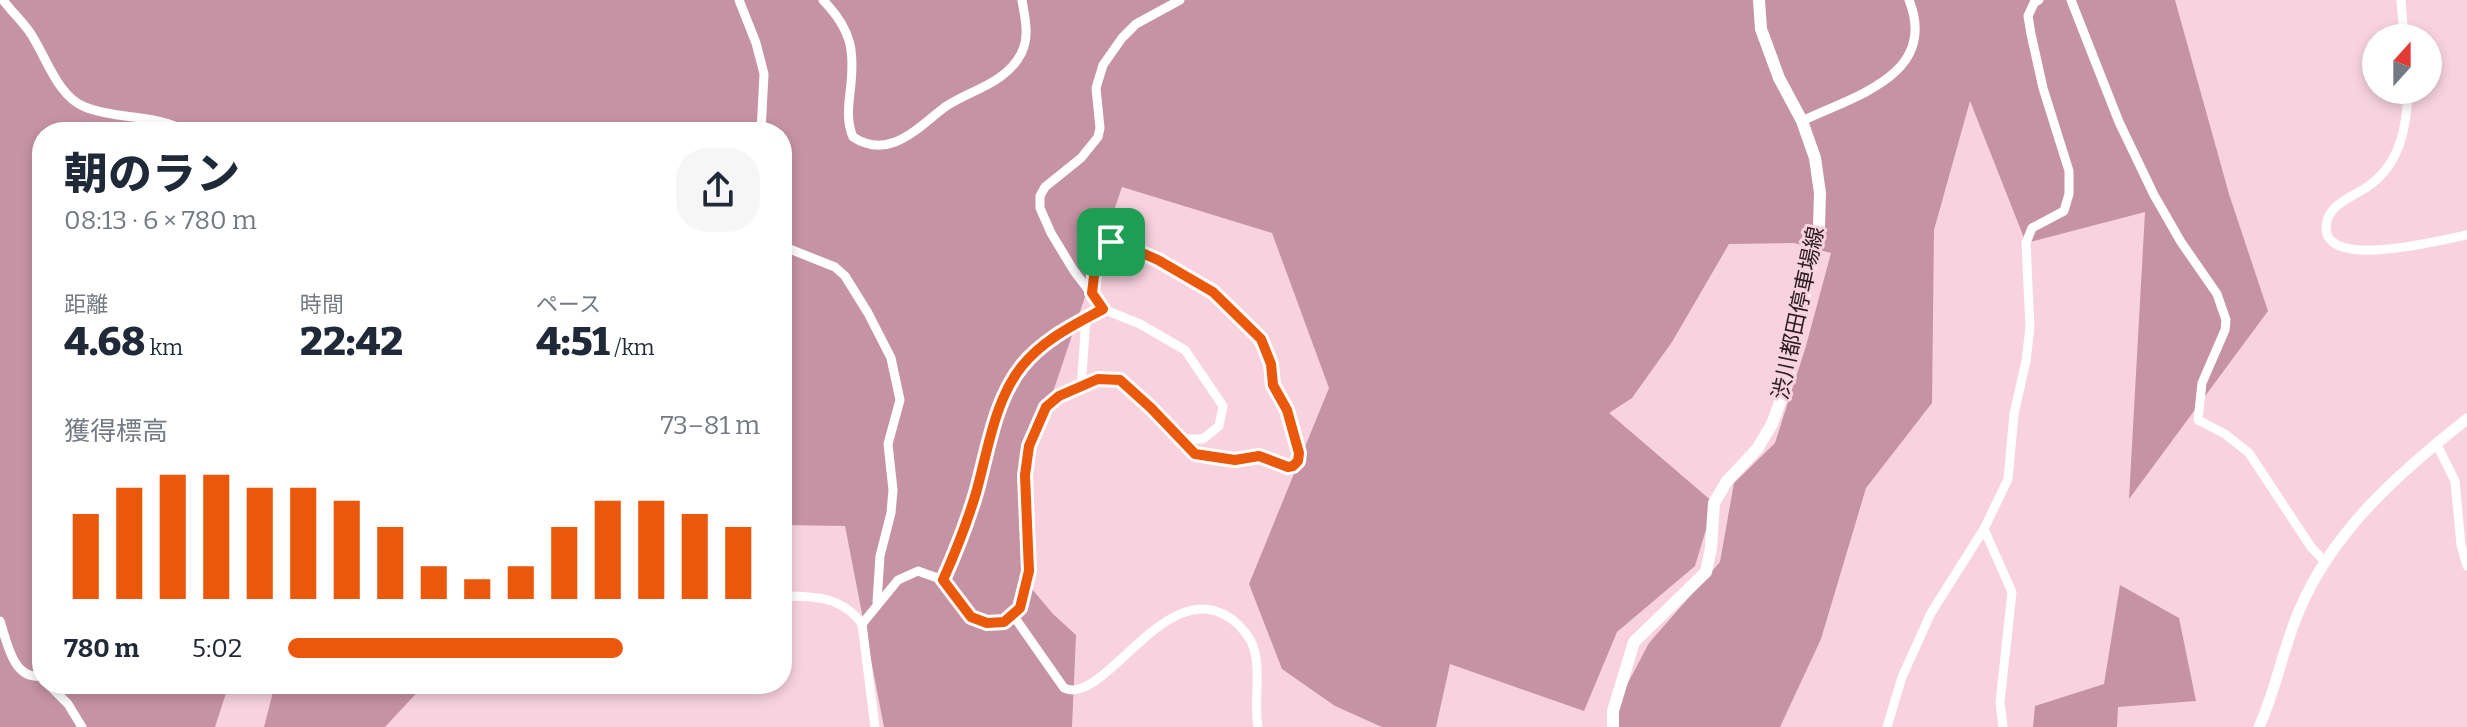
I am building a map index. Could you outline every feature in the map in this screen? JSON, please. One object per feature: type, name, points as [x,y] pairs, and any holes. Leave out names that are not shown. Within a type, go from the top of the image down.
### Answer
[{"type":"main road","name":"渋川都田停車場線","points":[[1613,727],[1613,711],[1634,642],[1706,572],[1714,503],[1727,481],[1757,449],[1772,424],[1786,386],[1819,227],[1820,193],[1815,158],[1802,121],[1774,66],[1761,29],[1759,0]]},
{"type":"street","points":[[3,0],[29,32],[70,98],[83,107],[97,111],[159,122]]},
{"type":"street","points":[[739,0],[764,74],[762,122]]},
{"type":"street","points":[[823,0],[849,35],[852,71],[848,126],[853,137],[876,146],[902,141],[947,106],[993,83],[1019,57],[1027,35],[1022,0]]},
{"type":"street","points":[[1180,0],[1136,24],[1103,65],[1096,88],[1098,137],[1081,158],[1050,181],[1040,196],[1040,208],[1074,271],[1103,309],[1140,324],[1185,350],[1223,406],[1219,426],[1203,439],[1183,439]]},
{"type":"street","points":[[1802,121],[1880,84],[1909,60],[1916,31],[1909,0]]},
{"type":"street","points":[[1887,727],[1902,677],[1931,613],[1984,529],[2008,479],[2014,414],[2030,327],[2026,243],[2032,228],[2064,211],[2069,194],[2069,171],[2043,88],[2028,16],[2034,3],[2039,0]]},
{"type":"street","points":[[2071,0],[2119,122],[2154,195],[2181,242],[2217,294],[2226,320],[2225,330],[2202,383],[2198,420],[2225,434],[2249,453],[2311,547],[2324,561]]},
{"type":"street","points":[[2401,0],[2403,24]]},
{"type":"street","points":[[2407,104],[2404,132],[2393,162],[2375,182],[2332,210],[2327,234],[2332,243],[2351,250],[2372,250],[2467,235]]},
{"type":"street","points":[[862,624],[898,580],[918,571],[943,580],[971,617],[998,624],[1020,608],[1029,571],[1025,475],[1029,446],[1046,407],[1059,396],[1098,379],[1120,380],[1195,454],[1235,460],[1259,456],[1288,467],[1298,461],[1299,453],[1287,410],[1273,385],[1271,364],[1261,339],[1213,292],[1158,260],[1122,244],[1104,242],[1096,259],[1092,293]]},
{"type":"street","points":[[792,250],[835,267],[845,276],[891,358],[900,400],[888,444],[893,490],[891,513],[880,556],[877,602]]},
{"type":"street","points":[[943,580],[958,547],[990,435],[1007,391],[1023,365],[1054,337],[1103,309]]},
{"type":"street","points":[[1081,389],[1086,318]]},
{"type":"street","points":[[2259,727],[2299,611],[2324,561],[2371,504],[2436,443],[2467,419]]},
{"type":"street","points":[[2436,443],[2455,481],[2461,545],[2467,566]]},
{"type":"street","points":[[1984,529],[2012,592],[2000,702],[2003,727]]},
{"type":"street","points":[[792,597],[832,599],[862,624],[875,727]]},
{"type":"street","points":[[1013,615],[1064,688],[1072,692],[1088,687],[1137,644],[1181,612],[1206,607],[1220,611],[1231,618],[1250,641],[1256,670],[1255,711],[1258,727]]},
{"type":"street","points":[[0,621],[13,659],[22,672],[32,677]]},
{"type":"street","points":[[58,694],[82,727]]},
{"type":"shaded area","points":[[0,0],[2175,0],[2229,194],[2268,311],[2129,499],[2145,212],[2026,243],[1970,101],[1934,230],[1932,403],[1866,488],[1821,639],[1780,727],[1617,727],[1613,711],[1649,643],[1720,562],[1734,483],[1775,443],[1831,253],[1794,243],[1729,244],[1672,342],[1632,398],[1609,413],[1714,503],[1695,566],[1617,632],[1584,711],[1450,664],[1436,727],[1382,727],[1335,706],[1282,669],[1249,584],[1329,388],[1272,233],[1122,187],[1025,475],[1027,583],[1076,635],[1072,727],[884,727],[845,526],[792,525],[792,122],[32,122],[32,694],[226,694],[215,727],[0,727]]},
{"type":"shaded area","points":[[2120,585],[2179,618],[2196,701],[2118,707],[2117,727],[2033,727],[2035,706],[2104,684]]},
{"type":"shaded area","points":[[272,694],[416,694],[385,727],[264,727]]},
{"type":"route","points":[[1104,242],[1111,242],[1158,260],[1213,292],[1261,339],[1271,364],[1273,385],[1287,410],[1299,453],[1298,461],[1288,467],[1259,456],[1235,460],[1195,454],[1120,380],[1098,379],[1059,396],[1046,407],[1029,446],[1025,475],[1029,571],[1020,608],[1004,622],[987,623],[971,617],[943,580],[976,493],[990,435],[1007,391],[1023,365],[1064,329],[1103,309],[1092,293],[1094,268],[1104,242]]}]
